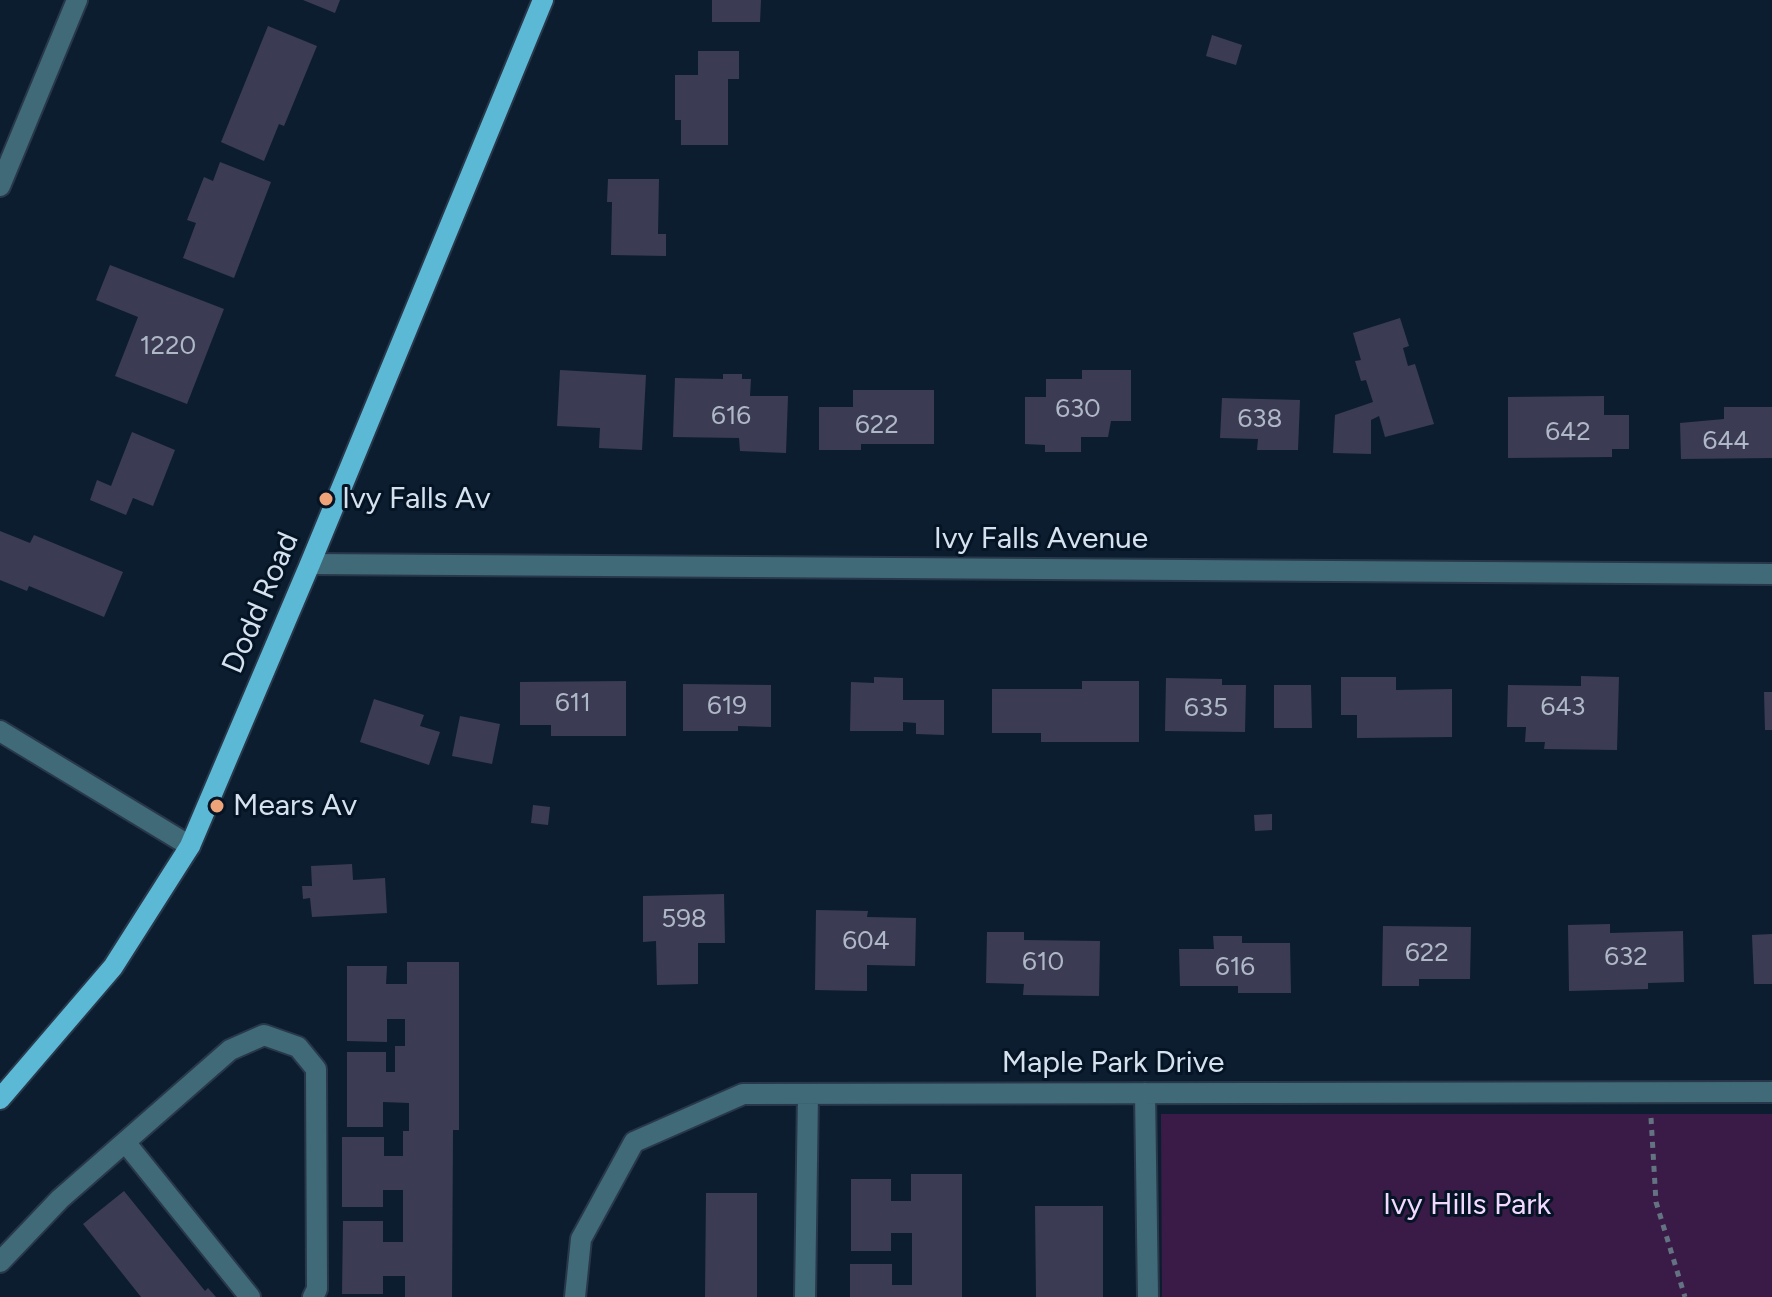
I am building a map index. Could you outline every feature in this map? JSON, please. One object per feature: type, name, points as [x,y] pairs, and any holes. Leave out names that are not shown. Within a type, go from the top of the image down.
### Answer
[{"type":"main road","name":"Dodd Road","points":[[0,1099],[113,967],[190,846],[543,0]]},
{"type":"street","points":[[0,186],[77,0]]},
{"type":"street","name":"Ivy Falls Avenue","points":[[310,564],[1772,574]]},
{"type":"street","points":[[0,731],[190,846]]},
{"type":"street","points":[[0,1262],[60,1199],[230,1050],[264,1035],[298,1047],[316,1069],[317,1289],[313,1297]]},
{"type":"street","name":"Maple Park Drive","points":[[575,1297],[581,1239],[634,1142],[743,1094],[1772,1092]]},
{"type":"street","points":[[1145,1093],[1148,1297]]},
{"type":"street","points":[[805,1297],[808,1094]]},
{"type":"street","points":[[125,1142],[250,1297]]},
{"type":"path","points":[[1651,1092],[1656,1202],[1685,1297]]},
{"type":"green space","name":"Ivy Hills Park","points":[[1161,1114],[1772,1114],[1772,1297],[1162,1297]]},
{"type":"building","points":[[303,0],[340,0],[335,13]]},
{"type":"building","points":[[712,0],[761,0],[760,22],[712,22]]},
{"type":"building","points":[[268,26],[317,46],[284,126],[279,124],[264,161],[221,142]]},
{"type":"building","points":[[1212,35],[1242,45],[1236,65],[1206,56]]},
{"type":"building","points":[[698,51],[739,51],[739,79],[728,79],[728,145],[681,145],[681,120],[675,120],[675,75],[698,75]]},
{"type":"building","points":[[220,162],[271,182],[234,278],[183,258],[196,223],[187,220],[204,177],[213,181]]},
{"type":"building","points":[[608,179],[659,179],[658,234],[666,234],[666,256],[611,255],[612,202],[607,202]]},
{"type":"building","points":[[110,265],[224,309],[187,404],[115,376],[138,317],[96,300]]},
{"type":"building","points":[[1400,318],[1409,346],[1403,348],[1408,366],[1415,364],[1434,424],[1385,437],[1379,416],[1371,420],[1371,454],[1333,453],[1335,415],[1373,402],[1366,380],[1361,381],[1355,361],[1361,360],[1353,333]]},
{"type":"building","points":[[560,370],[646,375],[642,450],[599,448],[600,428],[557,426]]},
{"type":"building","points":[[1082,370],[1131,370],[1131,421],[1111,421],[1108,437],[1081,437],[1081,452],[1045,452],[1045,445],[1025,444],[1025,397],[1046,397],[1046,379],[1082,379]]},
{"type":"building","points":[[723,374],[742,374],[742,379],[751,379],[750,396],[788,396],[786,453],[740,451],[739,438],[673,437],[675,378],[723,379]]},
{"type":"building","points":[[853,390],[934,390],[934,444],[861,444],[861,450],[819,450],[819,407],[853,407]]},
{"type":"building","points":[[1604,396],[1604,415],[1629,415],[1629,449],[1612,449],[1612,457],[1508,458],[1508,397]]},
{"type":"building","points":[[1222,398],[1300,400],[1298,450],[1257,450],[1258,439],[1220,438]]},
{"type":"building","points":[[1724,407],[1772,407],[1772,458],[1681,459],[1680,423],[1724,419]]},
{"type":"building","points":[[132,432],[175,450],[153,506],[133,498],[126,515],[90,500],[97,480],[111,486]]},
{"type":"building","points":[[0,531],[30,543],[34,535],[123,572],[104,617],[29,586],[27,591],[0,580]]},
{"type":"building","points":[[1581,676],[1619,677],[1617,750],[1544,749],[1545,742],[1525,742],[1526,727],[1507,727],[1508,685],[1581,686]]},
{"type":"building","points":[[874,677],[903,678],[903,700],[944,700],[944,735],[916,734],[916,723],[903,722],[903,731],[850,731],[851,682],[874,683]]},
{"type":"building","points":[[1341,677],[1396,677],[1396,690],[1452,689],[1452,737],[1357,738],[1357,715],[1341,715]]},
{"type":"building","points":[[1166,678],[1222,679],[1222,685],[1246,685],[1245,732],[1165,731]]},
{"type":"building","points":[[626,681],[626,736],[551,736],[551,725],[520,725],[520,682]]},
{"type":"building","points":[[1082,681],[1139,681],[1139,742],[1041,742],[1041,733],[992,733],[992,689],[1082,689]]},
{"type":"building","points":[[683,684],[771,685],[771,727],[738,726],[738,731],[683,731]]},
{"type":"building","points":[[1274,685],[1311,685],[1312,728],[1274,728]]},
{"type":"building","points":[[1764,692],[1772,692],[1772,730],[1765,730]]},
{"type":"building","points":[[374,699],[424,715],[420,726],[440,732],[429,765],[360,742]]},
{"type":"building","points":[[460,716],[500,724],[492,764],[452,756]]},
{"type":"building","points":[[533,805],[550,807],[548,825],[531,823]]},
{"type":"building","points":[[1272,814],[1272,830],[1255,831],[1254,815]]},
{"type":"building","points":[[352,864],[353,880],[385,878],[387,913],[312,917],[310,898],[303,899],[302,886],[312,886],[311,866]]},
{"type":"building","points":[[724,894],[725,943],[698,943],[698,984],[657,985],[656,941],[643,942],[643,896]]},
{"type":"building","points":[[816,910],[868,911],[867,917],[916,918],[915,966],[867,965],[867,991],[815,990]]},
{"type":"building","points":[[1610,924],[1610,933],[1683,931],[1684,982],[1648,983],[1648,989],[1569,991],[1568,925]]},
{"type":"building","points":[[1383,926],[1471,927],[1470,979],[1419,979],[1419,986],[1382,986]]},
{"type":"building","points":[[987,932],[1024,932],[1024,940],[1100,941],[1099,996],[1023,995],[1024,984],[986,983]]},
{"type":"building","points":[[1772,934],[1772,984],[1754,984],[1752,935]]},
{"type":"building","points":[[1213,936],[1242,936],[1242,943],[1290,943],[1291,993],[1238,993],[1238,986],[1180,986],[1179,949],[1214,949]]},
{"type":"building","points":[[407,962],[459,962],[459,1130],[453,1130],[452,1297],[405,1297],[405,1276],[383,1276],[383,1294],[342,1294],[343,1221],[383,1221],[383,1242],[403,1242],[403,1190],[383,1190],[383,1207],[342,1207],[342,1137],[384,1137],[384,1156],[403,1156],[403,1131],[409,1131],[409,1103],[383,1102],[383,1127],[347,1127],[347,1052],[386,1052],[386,1072],[395,1072],[395,1046],[405,1046],[405,1019],[387,1019],[387,1042],[347,1041],[347,966],[387,966],[386,984],[407,984]]},
{"type":"building","points":[[911,1174],[962,1174],[962,1297],[850,1297],[850,1264],[892,1264],[892,1285],[912,1285],[912,1233],[891,1233],[891,1251],[851,1251],[851,1179],[891,1179],[891,1201],[911,1201]]},
{"type":"building","points":[[124,1191],[205,1291],[208,1288],[216,1297],[141,1297],[83,1224]]},
{"type":"building","points":[[706,1193],[757,1193],[757,1297],[705,1297]]},
{"type":"building","points":[[1035,1206],[1103,1206],[1103,1297],[1036,1297]]},
{"type":"place","name":"Ivy Falls Av","points":[[326,499]]},
{"type":"place","name":"Mears Av","points":[[217,806]]}]
